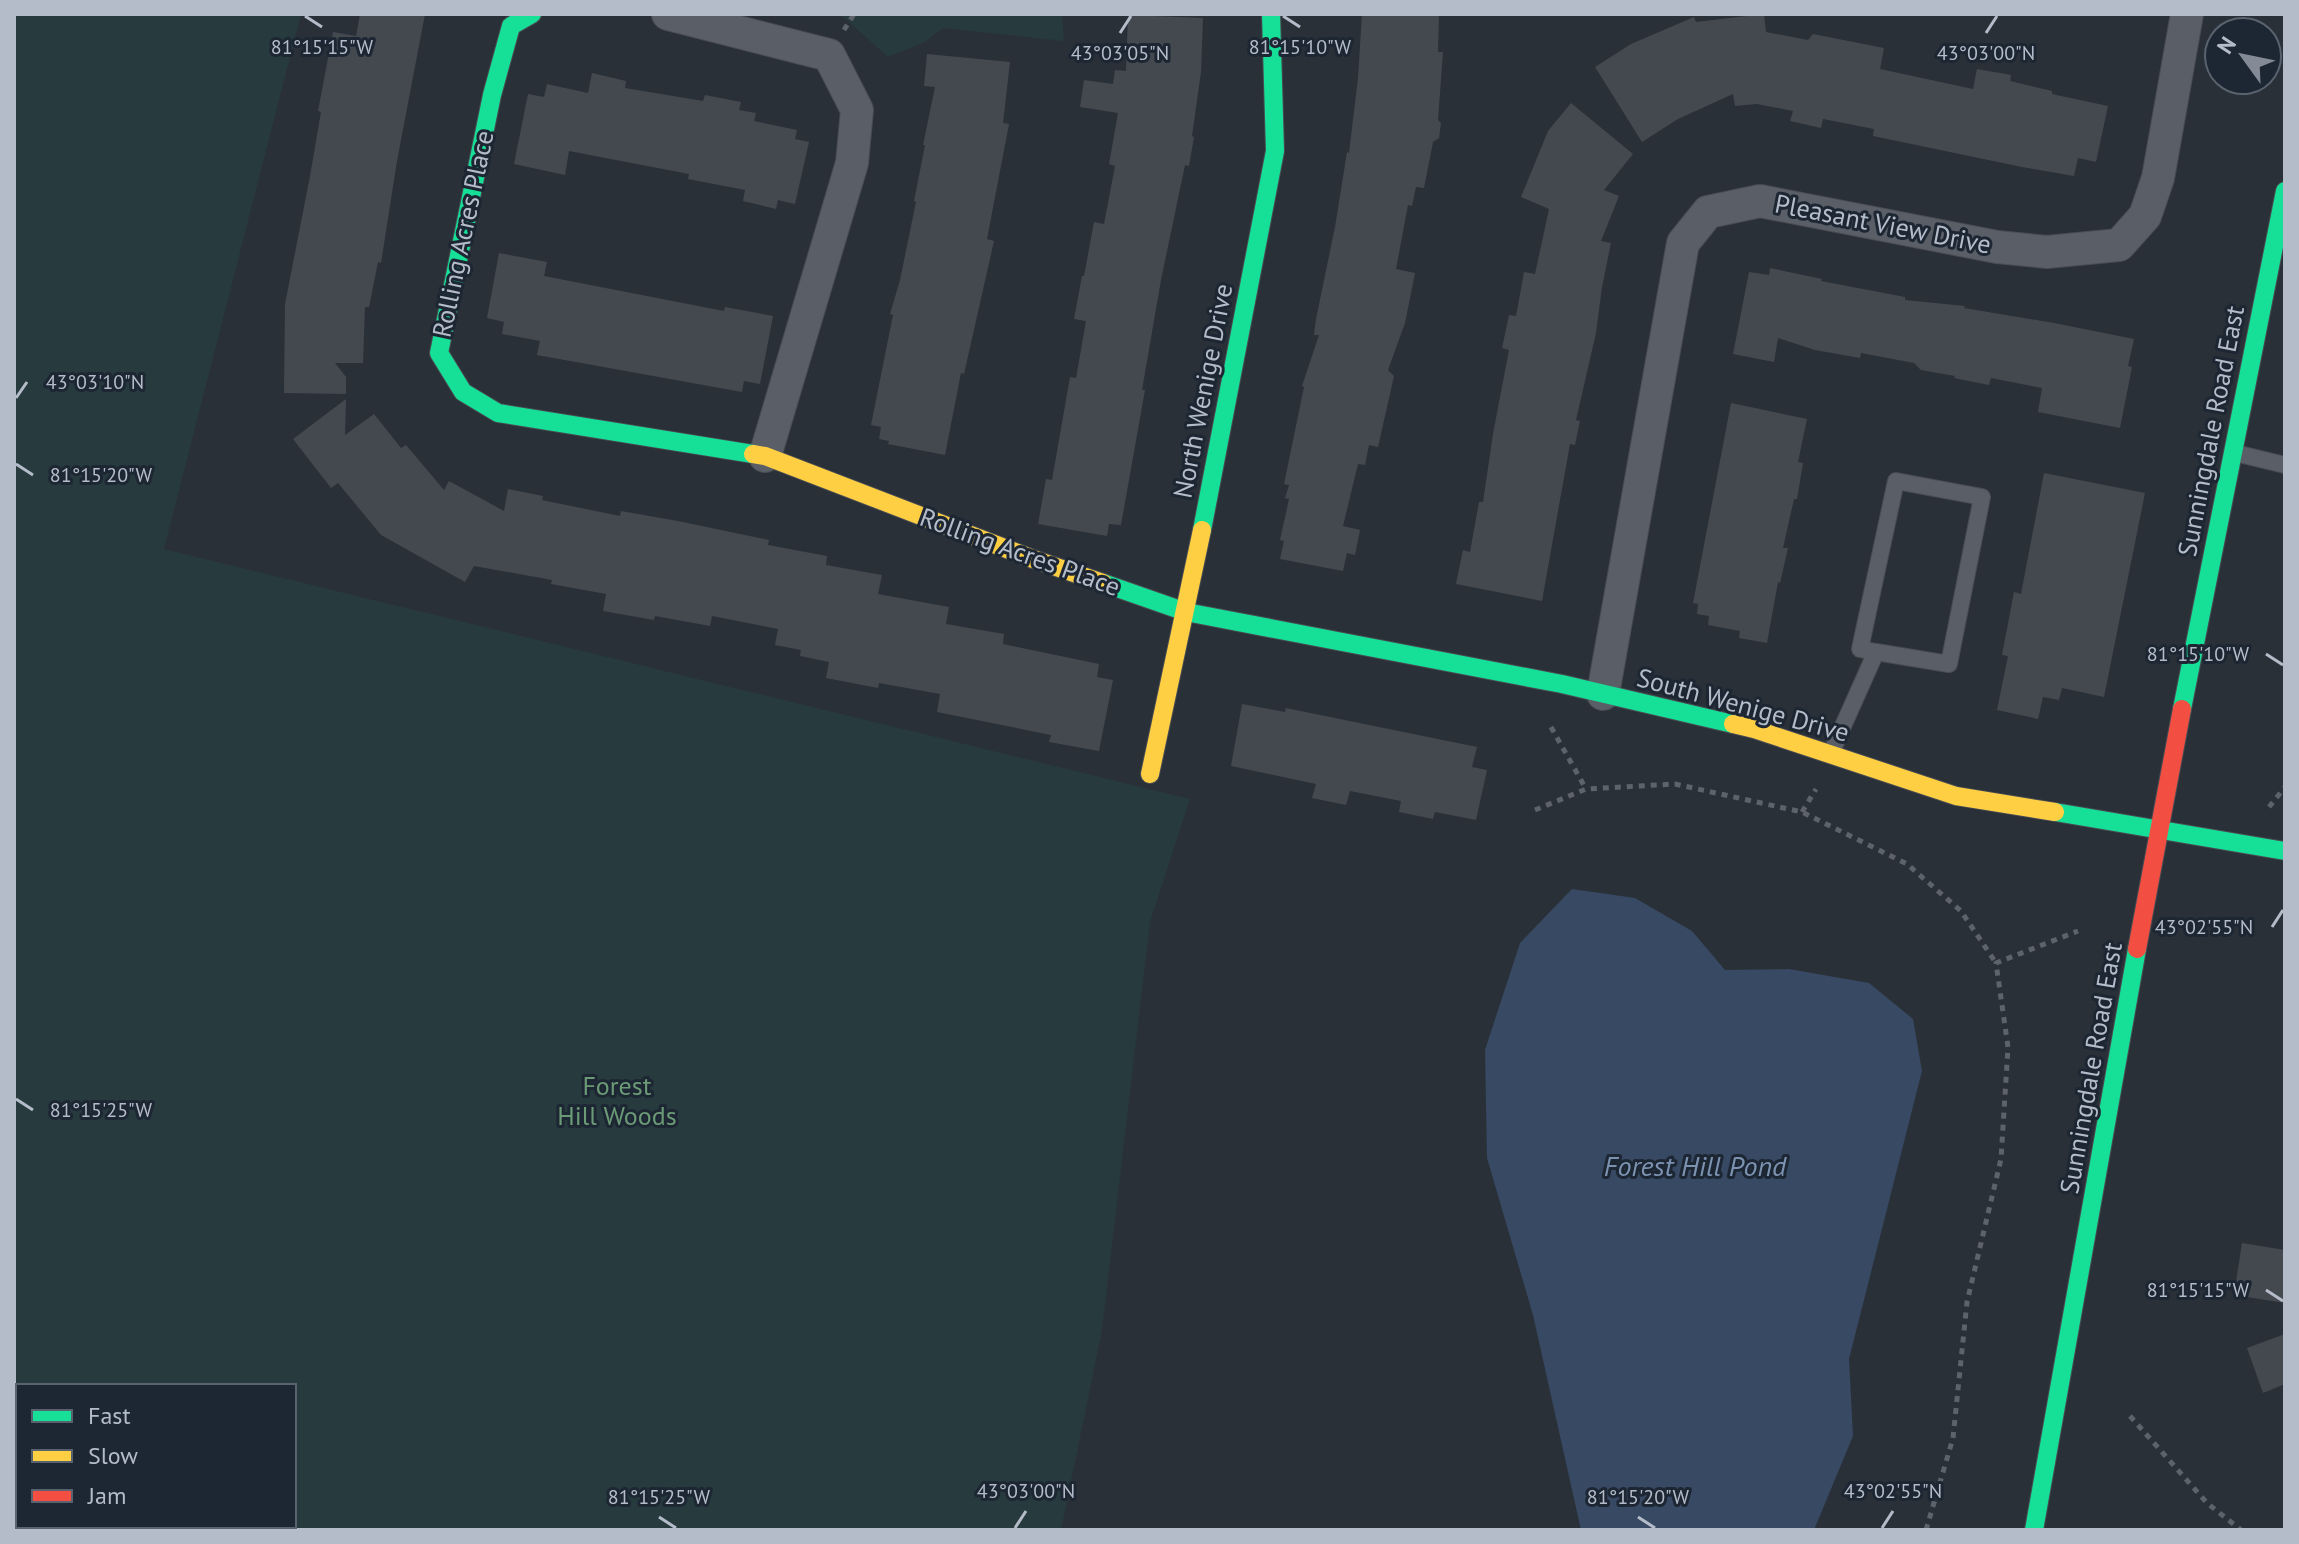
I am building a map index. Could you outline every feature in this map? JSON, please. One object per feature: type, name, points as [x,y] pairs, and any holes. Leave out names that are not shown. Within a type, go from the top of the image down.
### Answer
[{"type":"street","name":"Rolling Acres Place","points":[[532,14],[511,26],[492,95],[439,353],[463,392],[498,413],[765,456],[1033,559],[1186,612]]},
{"type":"street","points":[[668,14],[829,55],[857,110],[852,163],[765,456]]},
{"type":"street","name":"North Wenige Drive","points":[[1150,774],[1186,612],[1275,151],[1271,14]]},
{"type":"street","name":"Pleasant View Drive","points":[[1603,694],[1683,243],[1708,212],[1760,201],[1997,247],[2047,252],[2119,245],[2145,216],[2158,178],[2187,14]]},
{"type":"street","name":"Sunningdale Road East","points":[[2034,1530],[2159,828],[2285,191]]},
{"type":"street","name":"South Wenige Drive","points":[[1186,612],[1562,684],[1754,729],[1956,796],[2285,851]]},
{"type":"lane","points":[[2233,453],[2285,465]]},
{"type":"lane","points":[[1896,481],[1982,497],[1949,664],[1876,652],[1860,649],[1896,481]]},
{"type":"lane","points":[[1830,754],[1876,652]]},
{"type":"path","points":[[1551,727],[1586,789]]},
{"type":"path","points":[[1535,810],[1586,789],[1675,784],[1802,812],[1907,864],[1961,911],[1996,963],[2008,1047],[2001,1159],[1967,1302],[1953,1438],[1926,1530]]},
{"type":"path","points":[[2269,807],[2285,787]]},
{"type":"path","points":[[1996,963],[2078,931]]},
{"type":"path","points":[[2130,1416],[2207,1503],[2241,1530]]},
{"type":"green space","name":"Forest Hill Woods","points":[[14,14],[301,14],[164,549],[1190,799],[1150,922],[1102,1330],[1061,1530],[14,1530]]},
{"type":"green space","points":[[840,14],[1062,14],[1064,41],[943,28],[925,42],[888,57]]},
{"type":"water","name":"Forest Hill Pond","points":[[1572,889],[1635,898],[1692,931],[1725,970],[1789,969],[1869,983],[1913,1019],[1922,1071],[1849,1359],[1853,1436],[1814,1530],[1581,1530],[1533,1315],[1487,1158],[1485,1050],[1520,943]]},
{"type":"building","points":[[360,14],[425,14],[381,263],[378,262],[369,307],[365,307],[363,363],[335,363],[346,377],[346,394],[284,393],[285,304],[333,32],[356,36]]},
{"type":"building","points":[[1362,14],[1439,14],[1438,52],[1443,52],[1438,120],[1441,123],[1439,138],[1433,142],[1424,188],[1416,187],[1412,206],[1408,205],[1396,269],[1415,273],[1405,323],[1388,370],[1394,376],[1378,447],[1369,445],[1365,465],[1358,464],[1343,526],[1360,530],[1355,555],[1347,553],[1343,571],[1280,559],[1284,541],[1280,540],[1289,499],[1285,498],[1289,485],[1284,484],[1302,386],[1319,335],[1314,335],[1316,319],[1349,153]]},
{"type":"building","points":[[1764,14],[1766,32],[1808,40],[1813,34],[1884,48],[1880,69],[1973,89],[1977,69],[2011,75],[2010,81],[2052,91],[2052,94],[2108,106],[2096,162],[2078,158],[2074,176],[2022,167],[1873,136],[1874,129],[1823,119],[1821,128],[1790,121],[1793,111],[1757,104],[1735,106],[1733,94],[1678,119],[1642,142],[1595,67],[1631,44],[1694,17],[1696,22]]},
{"type":"building","points":[[1128,15],[1203,18],[1201,72],[1189,166],[1185,165],[1161,280],[1121,525],[1109,524],[1107,536],[1038,524],[1046,479],[1052,480],[1070,377],[1076,378],[1086,321],[1074,319],[1082,276],[1094,222],[1104,224],[1115,166],[1109,164],[1118,113],[1080,107],[1084,80],[1113,84],[1115,70],[1126,71]]},
{"type":"building","points":[[927,54],[1010,62],[1003,123],[1009,124],[987,239],[994,241],[964,374],[961,373],[945,455],[888,444],[889,441],[879,439],[881,427],[871,425],[893,315],[890,314],[916,202],[935,87],[924,86]]},
{"type":"building","points":[[592,73],[626,81],[625,88],[703,101],[705,95],[741,102],[739,110],[756,113],[754,121],[797,130],[795,139],[809,142],[795,204],[778,200],[776,209],[743,201],[745,190],[688,179],[689,174],[569,151],[565,175],[514,164],[528,94],[544,97],[547,84],[588,93]]},
{"type":"building","points":[[1571,103],[1633,154],[1604,190],[1619,196],[1601,241],[1611,243],[1596,333],[1576,420],[1580,421],[1575,445],[1570,444],[1542,601],[1456,584],[1463,550],[1470,552],[1479,502],[1483,502],[1509,350],[1502,348],[1509,315],[1516,316],[1524,272],[1535,274],[1549,209],[1521,197],[1548,131]]},
{"type":"building","points":[[499,253],[547,262],[544,276],[724,311],[725,307],[773,316],[760,384],[744,381],[742,392],[537,355],[540,341],[502,334],[504,322],[487,318]]},
{"type":"building","points":[[1770,268],[1905,297],[1905,300],[1965,306],[2134,339],[2120,428],[2038,412],[2042,388],[1991,378],[1989,385],[1921,370],[1914,363],[1861,353],[1860,358],[1815,350],[1778,338],[1774,362],[1733,354],[1749,272],[1769,275]]},
{"type":"building","points":[[346,399],[345,435],[374,414],[401,448],[406,445],[444,490],[449,481],[504,511],[508,489],[543,496],[542,500],[620,516],[621,511],[769,540],[768,545],[827,556],[826,565],[882,575],[878,594],[949,607],[946,624],[1004,634],[1003,644],[1099,664],[1097,677],[1113,680],[1099,751],[1049,742],[1051,735],[937,712],[940,694],[879,683],[878,688],[826,678],[829,662],[800,656],[801,650],[775,645],[778,629],[712,616],[710,626],[603,611],[606,594],[551,584],[552,580],[474,566],[465,582],[381,535],[338,483],[331,488],[293,439]]},
{"type":"building","points":[[1731,403],[1807,419],[1798,462],[1803,463],[1797,499],[1794,499],[1783,548],[1788,548],[1778,582],[1767,643],[1739,638],[1740,631],[1708,625],[1709,616],[1697,614],[1698,604],[1693,603]]},
{"type":"building","points":[[2044,473],[2145,493],[2104,697],[2062,688],[2059,700],[2043,697],[2038,719],[1997,710],[2008,656],[2002,655],[2014,592],[2021,594]]},
{"type":"building","points":[[1242,704],[1285,712],[1286,708],[1477,747],[1472,767],[1487,770],[1476,820],[1435,812],[1433,819],[1399,812],[1401,801],[1350,791],[1346,805],[1312,798],[1316,784],[1231,766]]},
{"type":"building","points":[[2242,1243],[2285,1250],[2285,1303],[2234,1295]]},
{"type":"building","points":[[2285,1334],[2285,1384],[2263,1393],[2247,1348]]},
{"type":"traffic: fast","points":[[532,14],[511,26],[492,95],[439,353],[463,392],[498,413],[753,454]]},
{"type":"traffic: fast","points":[[1202,530],[1275,151],[1271,14]]},
{"type":"traffic: fast","points":[[2182,709],[2285,191]]},
{"type":"traffic: fast","points":[[1103,583],[1186,612],[1562,684],[1733,724]]},
{"type":"traffic: fast","points":[[2055,812],[2285,851]]},
{"type":"traffic: fast","points":[[2034,1530],[2137,949]]},
{"type":"traffic: slow","points":[[753,454],[1103,583]]},
{"type":"traffic: slow","points":[[1150,774],[1202,530]]},
{"type":"traffic: slow","points":[[1733,724],[1956,796],[2055,812]]},
{"type":"traffic: jam","points":[[2137,949],[2182,709]]}]
